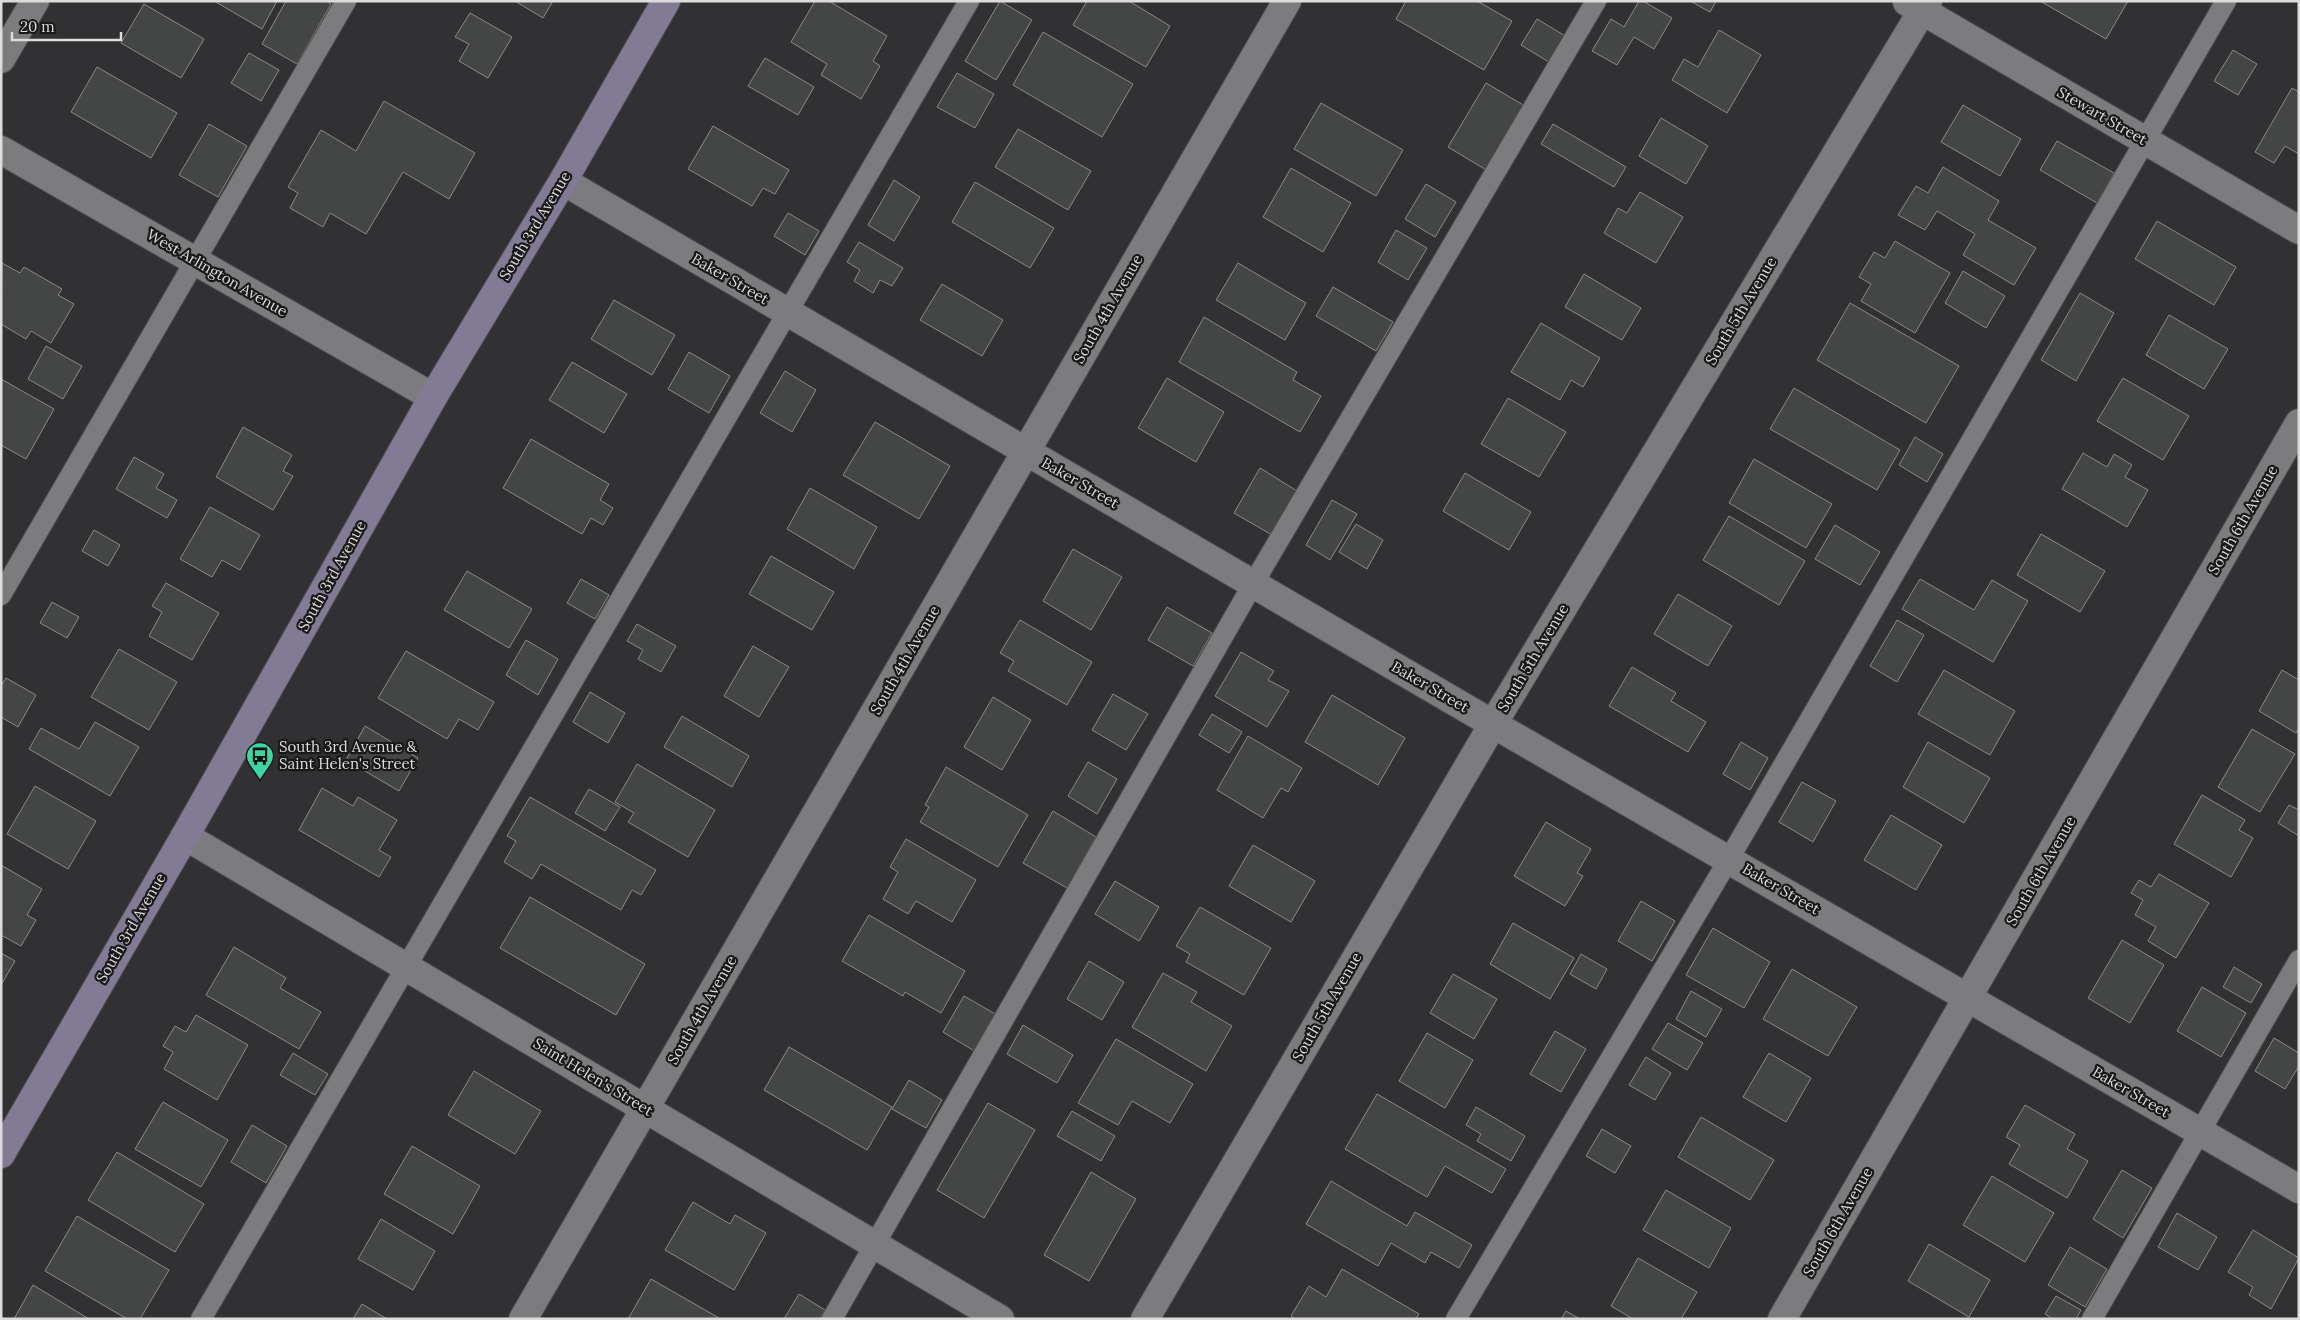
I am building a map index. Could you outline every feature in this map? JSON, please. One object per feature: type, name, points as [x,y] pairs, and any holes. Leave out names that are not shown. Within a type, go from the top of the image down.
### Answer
[{"type":"street","points":[[1,59],[35,1]]},
{"type":"street","name":"South 3rd Avenue","points":[[1,1154],[185,836],[433,397],[563,181],[666,1]]},
{"type":"street","name":"South 4th Avenue","points":[[524,1319],[1287,1]]},
{"type":"street","name":"Stewart Street","points":[[1918,4],[2144,140],[2299,230]]},
{"type":"street","name":"South 5th Avenue","points":[[1145,1319],[1493,724],[1918,4]]},
{"type":"street","name":"West Arlington Avenue","points":[[1,150],[433,397]]},
{"type":"street","name":"Baker Street","points":[[563,181],[1493,724],[2299,1189]]},
{"type":"street","name":"South 6th Avenue","points":[[1782,1319],[2299,423]]},
{"type":"street","name":"Saint Helen's Street","points":[[185,836],[1000,1319]]},
{"type":"lane","points":[[1,595],[346,1]]},
{"type":"lane","points":[[201,1319],[969,1]]},
{"type":"lane","points":[[832,1319],[1253,584],[1596,1]]},
{"type":"lane","points":[[1456,1319],[1729,859],[2226,1]]},
{"type":"lane","points":[[2092,1319],[2299,960]]},
{"type":"building","points":[[214,1],[277,1],[262,29]]},
{"type":"building","points":[[286,1],[326,1],[331,4],[297,64],[262,44]]},
{"type":"building","points":[[515,1],[553,1],[543,18]]},
{"type":"building","points":[[815,1],[829,1],[887,36],[873,61],[880,66],[861,99],[821,75],[827,64],[791,42]]},
{"type":"building","points":[[1000,1],[1032,20],[996,80],[965,61]]},
{"type":"building","points":[[1087,1],[1129,1],[1170,26],[1146,67],[1073,25]]},
{"type":"building","points":[[1406,1],[1477,1],[1512,21],[1484,70],[1396,19]]},
{"type":"building","points":[[1639,1],[1643,1],[1672,18],[1654,49],[1634,37],[1617,65],[1592,51],[1611,19],[1624,27]]},
{"type":"building","points":[[1690,1],[1716,1],[1710,12]]},
{"type":"building","points":[[2040,1],[2128,1],[2106,39]]},
{"type":"building","points":[[144,4],[204,39],[181,78],[121,43]]},
{"type":"building","points":[[470,13],[512,37],[488,78],[459,61],[469,44],[455,37]]},
{"type":"building","points":[[1537,19],[1567,37],[1552,64],[1521,45]]},
{"type":"building","points":[[1719,30],[1761,55],[1727,113],[1672,80],[1684,59],[1698,67]]},
{"type":"building","points":[[1043,32],[1133,84],[1102,137],[1013,85]]},
{"type":"building","points":[[2233,50],[2257,64],[2238,95],[2214,81]]},
{"type":"building","points":[[249,53],[279,70],[261,101],[231,83]]},
{"type":"building","points":[[765,58],[814,87],[798,115],[748,86]]},
{"type":"building","points":[[97,67],[177,113],[151,158],[71,112]]},
{"type":"building","points":[[957,73],[994,94],[975,128],[937,107]]},
{"type":"building","points":[[1486,83],[1525,106],[1488,171],[1448,147]]},
{"type":"building","points":[[2292,88],[2299,92],[2299,154],[2285,146],[2274,163],[2255,152]]},
{"type":"building","points":[[384,101],[475,153],[449,199],[403,172],[366,234],[330,213],[323,227],[290,208],[298,193],[288,187],[321,130],[356,151]]},
{"type":"building","points":[[1321,103],[1403,150],[1376,196],[1294,149]]},
{"type":"building","points":[[1963,105],[2021,139],[2000,176],[1941,142]]},
{"type":"building","points":[[1661,118],[1708,146],[1686,184],[1639,156]]},
{"type":"building","points":[[209,124],[247,146],[218,197],[179,175]]},
{"type":"building","points":[[1553,124],[1626,167],[1614,187],[1541,144]]},
{"type":"building","points":[[713,126],[789,170],[775,194],[763,188],[752,206],[688,169]]},
{"type":"building","points":[[1018,129],[1091,171],[1068,210],[995,167]]},
{"type":"building","points":[[2057,141],[2114,173],[2097,203],[2040,170]]},
{"type":"building","points":[[1943,167],[1999,201],[1988,220],[2036,248],[2014,285],[1963,255],[1975,234],[1937,211],[1925,230],[1898,215],[1916,186],[1928,193]]},
{"type":"building","points":[[1291,168],[1351,203],[1323,252],[1263,217]]},
{"type":"building","points":[[894,180],[920,197],[894,241],[868,225]]},
{"type":"building","points":[[975,182],[1054,228],[1030,268],[952,222]]},
{"type":"building","points":[[1426,184],[1456,202],[1435,237],[1405,219]]},
{"type":"building","points":[[1640,192],[1683,217],[1656,263],[1604,233],[1618,208],[1627,213]]},
{"type":"building","points":[[788,213],[819,231],[805,255],[774,236]]},
{"type":"building","points":[[2157,221],[2236,267],[2214,305],[2135,259]]},
{"type":"building","points":[[1396,230],[1427,248],[1408,280],[1378,262]]},
{"type":"building","points":[[1895,241],[1950,273],[1915,333],[1861,301],[1871,284],[1859,277],[1874,252],[1885,258]]},
{"type":"building","points":[[859,242],[903,268],[892,286],[880,280],[873,293],[854,281],[860,270],[847,262]]},
{"type":"building","points":[[2,263],[20,273],[24,267],[62,289],[58,295],[74,304],[51,343],[31,331],[26,339],[1,324]]},
{"type":"building","points":[[1238,263],[1306,303],[1285,340],[1216,300]]},
{"type":"building","points":[[1963,271],[2005,296],[1986,328],[1945,303]]},
{"type":"building","points":[[1584,274],[1641,308],[1622,340],[1565,307]]},
{"type":"building","points":[[942,284],[1003,320],[982,356],[920,320]]},
{"type":"building","points":[[1333,287],[1393,322],[1376,351],[1316,316]]},
{"type":"building","points":[[2080,293],[2114,313],[2076,381],[2041,360]]},
{"type":"building","points":[[614,300],[675,335],[652,375],[591,339]]},
{"type":"building","points":[[1850,303],[1959,366],[1926,423],[1817,360]]},
{"type":"building","points":[[2169,315],[2228,349],[2204,389],[2146,355]]},
{"type":"building","points":[[1204,317],[1297,372],[1293,380],[1321,396],[1300,432],[1179,362]]},
{"type":"building","points":[[1541,323],[1600,358],[1583,387],[1571,380],[1560,400],[1511,372]]},
{"type":"building","points":[[46,346],[82,366],[63,399],[28,379]]},
{"type":"building","points":[[689,352],[730,376],[709,413],[668,389]]},
{"type":"building","points":[[572,362],[627,394],[604,433],[549,400]]},
{"type":"building","points":[[785,371],[816,390],[792,432],[760,413]]},
{"type":"building","points":[[1167,378],[1224,412],[1196,462],[1138,428]]},
{"type":"building","points":[[2123,378],[2189,416],[2163,460],[2097,421]]},
{"type":"building","points":[[1,379],[54,409],[26,459],[1,445]]},
{"type":"building","points":[[1794,388],[1900,450],[1877,490],[1770,429]]},
{"type":"building","points":[[1508,398],[1566,432],[1539,477],[1481,444]]},
{"type":"building","points":[[875,422],[950,466],[919,519],[843,475]]},
{"type":"building","points":[[243,427],[292,455],[283,471],[293,476],[273,510],[216,477]]},
{"type":"building","points":[[1915,437],[1943,454],[1927,482],[1899,465]]},
{"type":"building","points":[[531,439],[609,484],[600,500],[613,508],[603,525],[591,518],[582,534],[503,488]]},
{"type":"building","points":[[2083,453],[2107,467],[2114,454],[2132,465],[2125,477],[2148,490],[2127,527],[2062,489]]},
{"type":"building","points":[[134,457],[164,474],[156,488],[177,500],[167,518],[116,489]]},
{"type":"building","points":[[1754,459],[1832,504],[1806,548],[1729,503]]},
{"type":"building","points":[[1260,468],[1297,491],[1272,535],[1234,513]]},
{"type":"building","points":[[1465,473],[1531,512],[1509,550],[1443,511]]},
{"type":"building","points":[[810,488],[877,527],[854,569],[787,529]]},
{"type":"building","points":[[1332,500],[1357,514],[1330,560],[1306,545]]},
{"type":"building","points":[[210,507],[260,535],[240,570],[222,560],[212,577],[180,559]]},
{"type":"building","points":[[1729,516],[1805,561],[1779,605],[1703,560]]},
{"type":"building","points":[[1356,524],[1383,540],[1367,569],[1339,552]]},
{"type":"building","points":[[1835,525],[1880,552],[1860,585],[1815,559]]},
{"type":"building","points":[[94,530],[120,545],[108,566],[82,551]]},
{"type":"building","points":[[2041,534],[2105,571],[2080,612],[2017,575]]},
{"type":"building","points":[[1073,549],[1122,577],[1091,630],[1043,601]]},
{"type":"building","points":[[771,556],[834,592],[812,630],[749,594]]},
{"type":"building","points":[[467,571],[532,609],[509,648],[444,610]]},
{"type":"building","points":[[581,579],[609,595],[595,619],[567,603]]},
{"type":"building","points":[[1920,579],[1974,610],[1992,580],[2028,601],[1993,662],[1902,609]]},
{"type":"building","points":[[166,583],[219,613],[192,660],[149,636],[162,612],[152,606]]},
{"type":"building","points":[[1678,594],[1732,626],[1708,666],[1654,634]]},
{"type":"building","points":[[52,602],[79,617],[67,638],[40,623]]},
{"type":"building","points":[[1167,607],[1212,633],[1193,666],[1148,640]]},
{"type":"building","points":[[1020,620],[1092,662],[1067,705],[1008,671],[1014,661],[1000,653]]},
{"type":"building","points":[[1897,620],[1924,635],[1897,682],[1870,666]]},
{"type":"building","points":[[637,624],[676,646],[661,672],[638,659],[643,650],[627,641]]},
{"type":"building","points":[[526,640],[558,659],[538,695],[506,675]]},
{"type":"building","points":[[753,646],[789,667],[759,717],[724,696]]},
{"type":"building","points":[[119,649],[177,682],[149,730],[91,697]]},
{"type":"building","points":[[406,651],[494,702],[478,730],[459,719],[447,739],[378,698]]},
{"type":"building","points":[[1241,652],[1274,671],[1268,680],[1289,691],[1267,727],[1215,696]]},
{"type":"building","points":[[1632,667],[1676,693],[1671,701],[1706,722],[1688,752],[1609,706]]},
{"type":"building","points":[[1944,670],[2015,711],[1990,755],[1918,714]]},
{"type":"building","points":[[2282,670],[2299,680],[2299,728],[2296,733],[2259,711]]},
{"type":"building","points":[[6,678],[36,695],[18,727],[1,717],[1,686]]},
{"type":"building","points":[[590,692],[625,713],[608,743],[573,722]]},
{"type":"building","points":[[1113,694],[1148,714],[1126,750],[1092,730]]},
{"type":"building","points":[[1332,695],[1405,738],[1378,785],[1305,742]]},
{"type":"building","points":[[993,697],[1031,720],[1002,770],[964,747]]},
{"type":"building","points":[[1212,714],[1242,732],[1229,753],[1199,735]]},
{"type":"building","points":[[682,716],[749,756],[732,787],[664,747]]},
{"type":"building","points":[[95,722],[139,747],[110,796],[29,749],[41,728],[79,749]]},
{"type":"building","points":[[365,726],[418,758],[399,791],[346,760]]},
{"type":"building","points":[[2252,729],[2295,754],[2260,812],[2218,787]]},
{"type":"building","points":[[1248,736],[1302,768],[1288,792],[1281,788],[1263,818],[1217,790]]},
{"type":"building","points":[[1741,742],[1768,758],[1750,790],[1723,774]]},
{"type":"building","points":[[1928,742],[1990,778],[1964,823],[1903,787]]},
{"type":"building","points":[[1088,762],[1117,779],[1097,814],[1068,796]]},
{"type":"building","points":[[637,764],[715,810],[688,857],[628,822],[634,813],[615,802]]},
{"type":"building","points":[[946,767],[1028,815],[998,867],[920,822],[929,807],[925,805]]},
{"type":"building","points":[[1802,782],[1836,801],[1813,842],[1779,822]]},
{"type":"building","points":[[35,786],[96,821],[68,869],[7,834]]},
{"type":"building","points":[[322,788],[353,806],[358,797],[397,820],[379,850],[391,857],[379,877],[299,830]]},
{"type":"building","points":[[589,789],[620,807],[605,831],[575,813]]},
{"type":"building","points":[[2202,795],[2245,820],[2239,830],[2253,838],[2231,877],[2174,844]]},
{"type":"building","points":[[530,797],[656,870],[641,895],[632,890],[621,910],[541,864],[532,879],[504,862],[516,841],[507,836]]},
{"type":"building","points":[[2289,805],[2299,810],[2299,836],[2278,823]]},
{"type":"building","points":[[1053,811],[1096,837],[1067,888],[1023,863]]},
{"type":"building","points":[[1891,815],[1942,845],[1916,890],[1864,860]]},
{"type":"building","points":[[1546,822],[1591,849],[1577,873],[1583,876],[1565,906],[1514,876]]},
{"type":"building","points":[[906,839],[976,880],[952,922],[916,901],[908,914],[883,899],[898,872],[890,867]]},
{"type":"building","points":[[1253,845],[1315,881],[1291,922],[1229,886]]},
{"type":"building","points":[[1,865],[42,889],[27,915],[36,920],[21,946],[1,935]]},
{"type":"building","points":[[2159,874],[2209,903],[2176,958],[2148,941],[2156,927],[2135,915],[2143,900],[2131,893],[2139,880],[2151,887]]},
{"type":"building","points":[[1115,881],[1159,907],[1139,941],[1095,914]]},
{"type":"building","points":[[530,897],[645,964],[616,1015],[500,948]]},
{"type":"building","points":[[1641,901],[1675,921],[1652,961],[1618,941]]},
{"type":"building","points":[[1200,907],[1271,948],[1244,995],[1186,962],[1190,954],[1176,946]]},
{"type":"building","points":[[869,915],[965,971],[941,1013],[905,992],[903,996],[842,961]]},
{"type":"building","points":[[1513,923],[1574,958],[1550,999],[1490,964]]},
{"type":"building","points":[[1713,928],[1770,962],[1744,1008],[1686,975]]},
{"type":"building","points":[[2122,940],[2164,965],[2130,1023],[2088,998]]},
{"type":"building","points":[[234,947],[286,978],[280,988],[321,1012],[299,1049],[206,995]]},
{"type":"building","points":[[1,953],[15,961],[1,985]]},
{"type":"building","points":[[1581,954],[1607,969],[1596,989],[1570,974]]},
{"type":"building","points":[[1089,961],[1124,982],[1102,1020],[1067,999]]},
{"type":"building","points":[[2234,967],[2262,984],[2251,1003],[2223,987]]},
{"type":"building","points":[[1792,969],[1857,1007],[1828,1056],[1763,1019]]},
{"type":"building","points":[[1163,973],[1197,992],[1191,1002],[1232,1026],[1206,1071],[1132,1027]]},
{"type":"building","points":[[1453,974],[1497,999],[1474,1039],[1430,1013]]},
{"type":"building","points":[[2202,987],[2246,1013],[2221,1057],[2177,1031]]},
{"type":"building","points":[[1691,991],[1722,1009],[1706,1037],[1676,1019]]},
{"type":"building","points":[[964,996],[997,1015],[976,1052],[943,1032]]},
{"type":"building","points":[[196,1015],[248,1045],[217,1100],[164,1069],[173,1052],[163,1046],[175,1026],[186,1032]]},
{"type":"building","points":[[1668,1023],[1703,1043],[1687,1070],[1652,1049]]},
{"type":"building","points":[[1023,1025],[1073,1055],[1057,1083],[1007,1054]]},
{"type":"building","points":[[1555,1031],[1586,1049],[1561,1092],[1530,1074]]},
{"type":"building","points":[[1427,1033],[1473,1060],[1445,1108],[1399,1081]]},
{"type":"building","points":[[2274,1038],[2299,1053],[2299,1066],[2285,1089],[2255,1071]]},
{"type":"building","points":[[1116,1039],[1193,1084],[1170,1123],[1132,1101],[1118,1125],[1078,1103]]},
{"type":"building","points":[[789,1047],[892,1107],[867,1150],[764,1090]]},
{"type":"building","points":[[293,1053],[328,1074],[315,1095],[280,1075]]},
{"type":"building","points":[[1769,1053],[1811,1078],[1786,1122],[1743,1097]]},
{"type":"building","points":[[1646,1057],[1671,1073],[1655,1100],[1629,1085]]},
{"type":"building","points":[[474,1071],[541,1111],[515,1154],[448,1115]]},
{"type":"building","points":[[909,1080],[942,1100],[926,1128],[892,1109]]},
{"type":"building","points":[[1377,1094],[1506,1169],[1492,1193],[1445,1166],[1427,1197],[1345,1149]]},
{"type":"building","points":[[163,1102],[228,1140],[201,1187],[135,1149]]},
{"type":"building","points":[[988,1103],[1035,1130],[984,1218],[937,1190]]},
{"type":"building","points":[[2025,1105],[2075,1134],[2067,1149],[2088,1161],[2067,1198],[2009,1164],[2020,1145],[2006,1137]]},
{"type":"building","points":[[1476,1107],[1525,1136],[1511,1161],[1477,1141],[1481,1134],[1466,1125]]},
{"type":"building","points":[[1072,1111],[1115,1136],[1101,1161],[1057,1136]]},
{"type":"building","points":[[1701,1117],[1774,1160],[1750,1200],[1678,1157]]},
{"type":"building","points":[[252,1125],[287,1146],[266,1183],[231,1162]]},
{"type":"building","points":[[1602,1129],[1631,1146],[1615,1173],[1586,1156]]},
{"type":"building","points":[[412,1146],[480,1186],[453,1234],[384,1194]]},
{"type":"building","points":[[117,1152],[204,1204],[175,1252],[88,1200]]},
{"type":"building","points":[[2122,1170],[2152,1188],[2123,1238],[2093,1219]]},
{"type":"building","points":[[1091,1172],[1136,1199],[1089,1281],[1044,1255]]},
{"type":"building","points":[[1992,1176],[2054,1213],[2025,1262],[1963,1225]]},
{"type":"building","points":[[1331,1181],[1407,1226],[1415,1212],[1472,1245],[1459,1268],[1431,1252],[1425,1263],[1391,1243],[1378,1266],[1306,1224]]},
{"type":"building","points":[[1666,1190],[1731,1228],[1709,1268],[1643,1230]]},
{"type":"building","points":[[693,1202],[730,1224],[735,1215],[766,1233],[734,1290],[665,1250]]},
{"type":"building","points":[[2177,1213],[2217,1237],[2198,1270],[2158,1247]]},
{"type":"building","points":[[77,1216],[169,1270],[140,1319],[127,1319],[45,1271]]},
{"type":"building","points":[[381,1219],[435,1251],[413,1290],[358,1259]]},
{"type":"building","points":[[2253,1230],[2299,1258],[2271,1309],[2249,1295],[2253,1287],[2228,1272]]},
{"type":"building","points":[[1929,1244],[1990,1280],[1969,1317],[1908,1281]]},
{"type":"building","points":[[2070,1247],[2107,1269],[2085,1307],[2048,1285]]},
{"type":"building","points":[[1638,1258],[1697,1292],[1681,1319],[1633,1319],[1611,1306]]},
{"type":"building","points":[[1342,1269],[1419,1314],[1416,1319],[1295,1319],[1291,1316],[1309,1286],[1326,1297]]},
{"type":"building","points":[[651,1279],[719,1318],[628,1319]]},
{"type":"building","points":[[33,1285],[89,1319],[14,1319]]},
{"type":"building","points":[[799,1294],[825,1310],[820,1319],[784,1319]]},
{"type":"building","points":[[2056,1296],[2081,1310],[2076,1319],[2053,1319],[2045,1314]]},
{"type":"building","points":[[362,1304],[387,1319],[353,1319]]},
{"type":"building","points":[[1566,1311],[1580,1319],[1561,1319]]},
{"type":"place","name":"South 3rd Avenue & Saint Helen's Street","points":[[260,780]]}]
